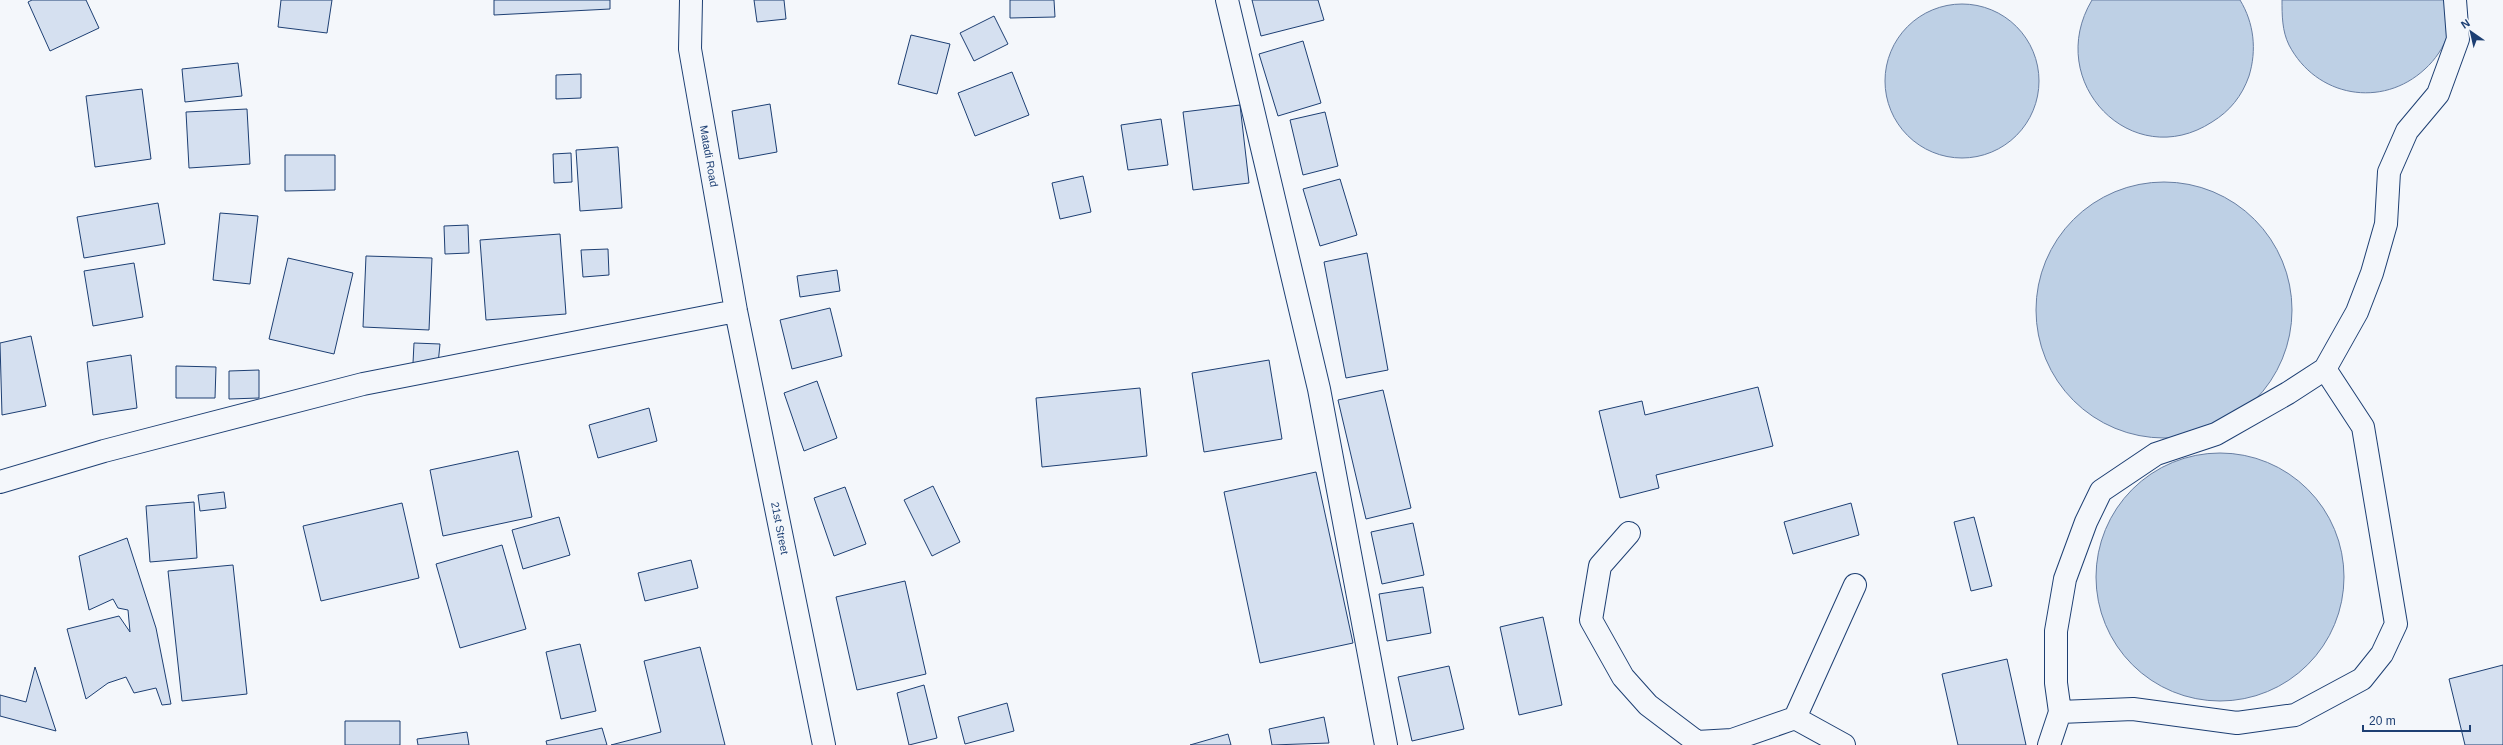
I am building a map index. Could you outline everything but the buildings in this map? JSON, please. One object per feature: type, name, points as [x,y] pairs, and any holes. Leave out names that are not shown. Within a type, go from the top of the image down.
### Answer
[{"type":"street","name":"Matadi Road","points":[[691,0],[690,49],[736,312]]},
{"type":"street","points":[[1227,0],[1319,389],[1386,745]]},
{"type":"street","points":[[2049,745],[2060,712],[2056,683],[2056,631],[2065,579],[2086,522],[2102,491],[2156,454],[2216,434],[2288,393],[2325,369],[2357,312],[2372,273],[2386,224],[2389,172],[2407,131],[2438,94],[2458,39],[2455,0]]},
{"type":"street","points":[[0,482],[104,451],[363,384],[736,312]]},
{"type":"street","name":"21st Street","points":[[736,312],[824,745]]},
{"type":"street","points":[[2060,712],[2133,709],[2237,723],[2295,716],[2362,679],[2382,654],[2396,624],[2363,427],[2325,369]]},
{"type":"street","points":[[1629,533],[1600,566],[1591,620],[1623,677],[1648,705],[1696,744],[1732,740],[1795,718],[1854,585]]},
{"type":"street","points":[[1795,718],[1844,745]]},
{"type":"water","points":[[2092,0],[2240,0],[2245,9],[2253,37],[2253,56],[2249,76],[2243,90],[2230,108],[2218,118],[2182,135],[2153,136],[2126,128],[2104,111],[2087,88],[2079,61],[2080,31]]},
{"type":"water","points":[[2282,0],[2451,0],[2449,30],[2444,44],[2436,57],[2425,69],[2408,82],[2389,89],[2370,93],[2351,92],[2333,86],[2316,76],[2301,63],[2289,45],[2285,34],[2282,17]]},
{"type":"water","points":[[1954,4],[1970,4],[1992,10],[2017,26],[2033,51],[2038,66],[2038,96],[2033,111],[2017,136],[2005,145],[1984,155],[1970,158],[1954,158],[1940,155],[1926,149],[1913,141],[1902,130],[1888,103],[1885,89],[1885,73],[1888,59],[1894,45],[1902,32],[1913,21],[1940,7]]},
{"type":"water","points":[[2151,182],[2177,182],[2213,191],[2235,203],[2255,219],[2271,239],[2283,261],[2290,285],[2292,310],[2290,335],[2283,359],[2271,381],[2255,401],[2235,417],[2213,429],[2177,438],[2151,438],[2115,429],[2093,417],[2073,401],[2057,381],[2045,359],[2036,323],[2036,297],[2045,261],[2057,239],[2073,219],[2093,203],[2115,191]]},
{"type":"water","points":[[2220,453],[2244,455],[2267,462],[2289,474],[2308,489],[2323,508],[2335,530],[2342,553],[2344,577],[2342,601],[2335,624],[2323,646],[2308,665],[2289,680],[2267,692],[2244,699],[2220,701],[2196,699],[2173,692],[2151,680],[2132,665],[2117,646],[2105,624],[2098,601],[2096,577],[2098,553],[2105,530],[2117,508],[2132,489],[2151,474],[2173,462],[2196,455]]}]
